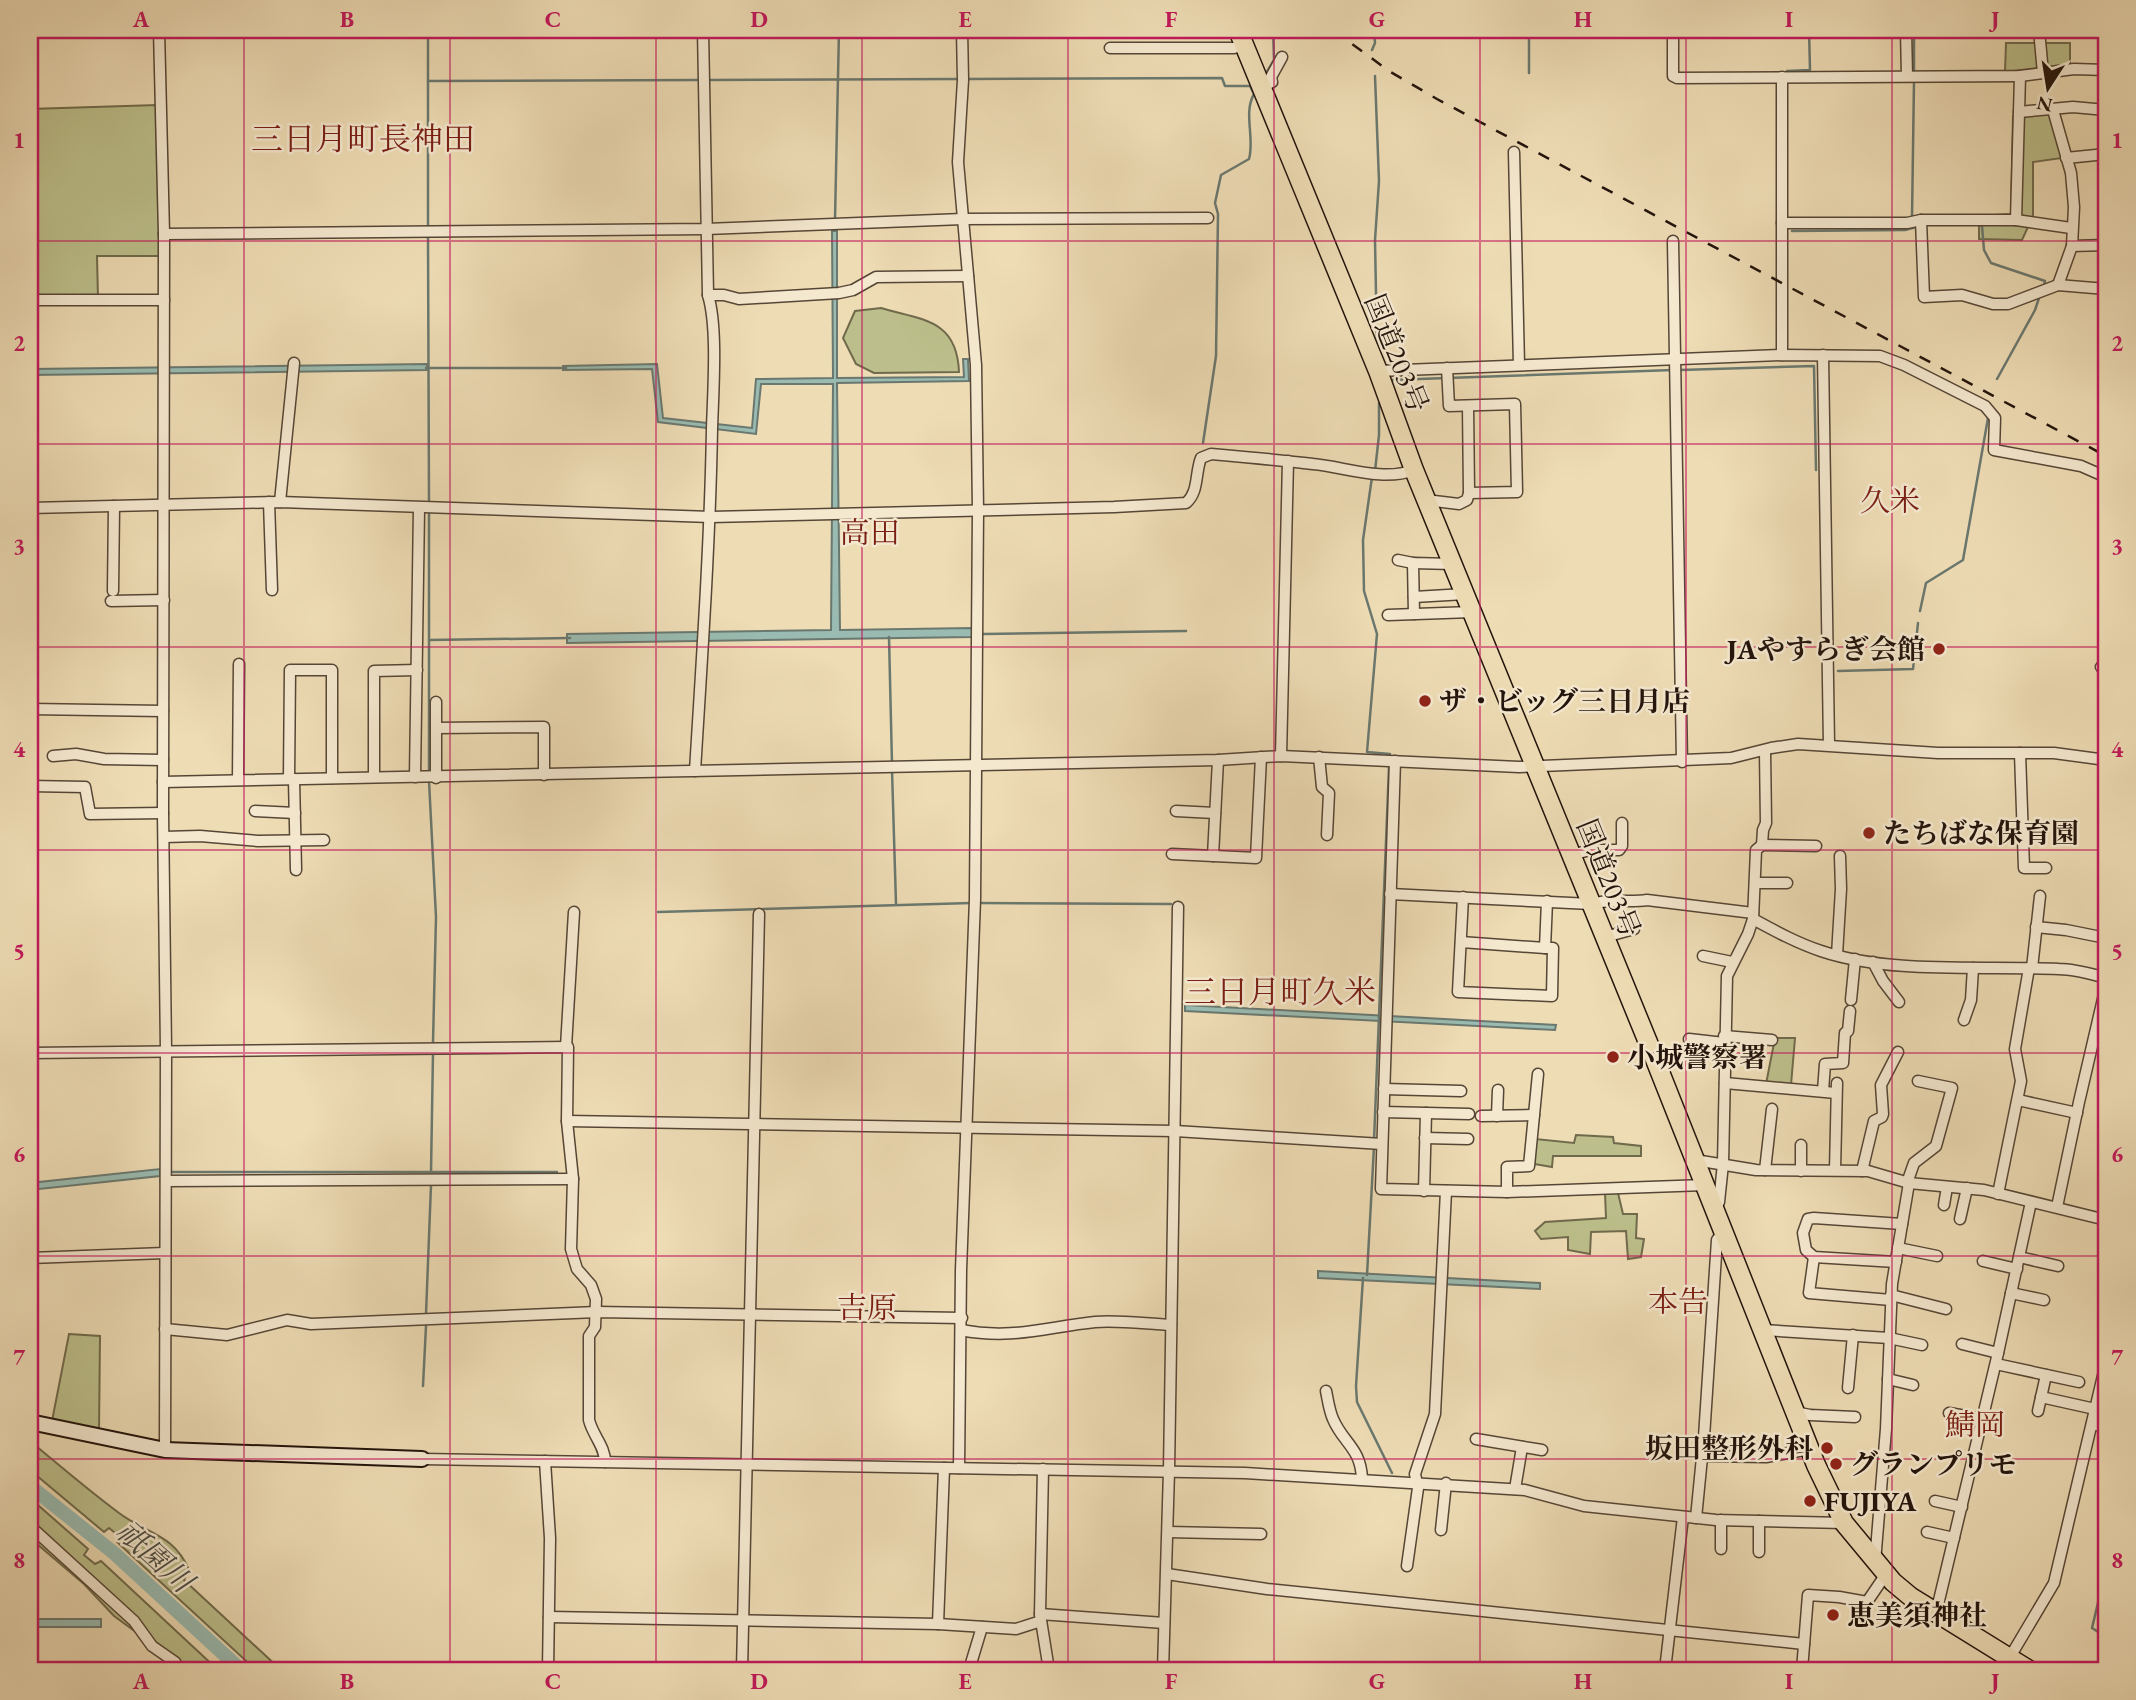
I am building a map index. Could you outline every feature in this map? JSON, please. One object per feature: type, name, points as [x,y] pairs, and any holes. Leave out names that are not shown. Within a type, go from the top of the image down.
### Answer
[{"type":"highway","name":"国道203号","points":[[1241,37],[1378,371],[1426,500],[1810,1449],[1844,1523],[1880,1568],[1911,1597],[2006,1661],[2029,1670]]},
{"type":"street","points":[[159,30],[164,234],[164,1450]]},
{"type":"street","points":[[695,771],[710,517],[712,432],[712,307],[708,295],[703,30]]},
{"type":"street","points":[[959,1468],[961,1270],[975,899],[978,510],[976,365],[958,162],[963,80],[962,30]]},
{"type":"street","points":[[1673,30],[1673,76],[1677,78],[2020,76],[2074,69],[2106,70]]},
{"type":"street","points":[[1906,30],[1907,76]]},
{"type":"street","points":[[2039,30],[2043,73]]},
{"type":"street","points":[[1110,48],[1234,48],[1241,37]]},
{"type":"street","points":[[1261,87],[1272,82],[1271,77],[1282,57]]},
{"type":"street","points":[[2016,220],[2020,76]]},
{"type":"street","points":[[1782,77],[1782,355]]},
{"type":"street","points":[[2019,112],[2073,107],[2106,110]]},
{"type":"street","points":[[2053,110],[2071,173],[2074,207],[2072,246],[2053,287]]},
{"type":"street","points":[[1514,152],[1519,365]]},
{"type":"street","points":[[2066,158],[2106,154]]},
{"type":"street","points":[[164,234],[706,229],[963,219],[1208,218]]},
{"type":"street","points":[[1782,223],[1921,225],[2016,220],[2071,228]]},
{"type":"street","points":[[1921,225],[1924,297],[1962,295],[1993,304],[2008,304],[2053,287],[2106,289]]},
{"type":"street","points":[[1673,241],[1682,762]]},
{"type":"street","points":[[2072,246],[2106,245]]},
{"type":"street","points":[[708,295],[739,299],[834,294],[853,290],[876,276],[968,276]]},
{"type":"street","points":[[30,300],[164,300]]},
{"type":"street","points":[[1378,371],[1782,355],[1880,356],[1984,405],[1995,418],[1994,450],[2081,466],[2106,477]]},
{"type":"street","points":[[1823,355],[1829,745]]},
{"type":"street","points":[[281,502],[294,363]]},
{"type":"street","points":[[1447,368],[1449,406],[1515,404],[1517,492],[1469,493]]},
{"type":"street","points":[[1426,500],[1459,504],[1467,500],[1468,406]]},
{"type":"street","points":[[30,508],[281,502],[710,517],[1180,505],[1192,498],[1198,466],[1201,458],[1206,455],[1288,461],[1373,473],[1405,474],[1414,470]]},
{"type":"street","points":[[1280,756],[1288,461]]},
{"type":"street","points":[[269,502],[272,590]]},
{"type":"street","points":[[114,506],[112,596],[163,600]]},
{"type":"street","points":[[415,776],[419,508]]},
{"type":"street","points":[[1398,560],[1453,564]]},
{"type":"street","points":[[1413,563],[1414,614]]},
{"type":"street","points":[[1414,597],[1465,594]]},
{"type":"street","points":[[1388,615],[1472,612]]},
{"type":"street","points":[[238,780],[239,664]]},
{"type":"street","points":[[296,870],[290,670],[332,670],[332,778]]},
{"type":"street","points":[[374,778],[374,671],[416,670]]},
{"type":"street","points":[[436,702],[436,778]]},
{"type":"street","points":[[30,709],[163,711]]},
{"type":"street","points":[[436,728],[544,727],[544,775]]},
{"type":"street","points":[[163,782],[1218,760],[1280,756],[1535,766],[1731,758],[1798,744],[1938,752],[2073,754],[2106,760]]},
{"type":"street","points":[[1762,845],[1766,823],[1765,751]]},
{"type":"street","points":[[2020,753],[2024,868],[2046,868]]},
{"type":"street","points":[[53,756],[76,754],[104,759],[163,760]]},
{"type":"street","points":[[1172,855],[1256,858],[1261,757]]},
{"type":"street","points":[[1320,757],[1322,787],[1329,793],[1327,835]]},
{"type":"street","points":[[1213,856],[1218,760]]},
{"type":"street","points":[[1395,761],[1381,1189],[1507,1192],[1705,1185]]},
{"type":"street","points":[[30,786],[85,787],[90,814],[163,813]]},
{"type":"street","points":[[254,811],[295,813]]},
{"type":"street","points":[[1176,811],[1215,813]]},
{"type":"street","points":[[1571,855],[1590,850],[1619,850],[1622,846],[1622,823]]},
{"type":"street","points":[[164,837],[324,840]]},
{"type":"street","points":[[1714,1209],[1719,1202],[1723,1164],[1727,976],[1748,934],[1753,916],[1756,850],[1762,845],[1816,846]]},
{"type":"street","points":[[1837,955],[1842,889],[1840,856]]},
{"type":"street","points":[[1755,883],[1787,883]]},
{"type":"street","points":[[1390,894],[1591,904],[1600,901],[1647,900],[1753,916],[1782,934],[1855,959],[1973,968],[2062,969],[2106,978]]},
{"type":"street","points":[[1998,1194],[2021,1081],[2015,1049],[2040,896]]},
{"type":"street","points":[[1461,943],[1553,948],[1552,996],[1458,992],[1463,897]]},
{"type":"street","points":[[1545,948],[1547,901]]},
{"type":"street","points":[[1163,1670],[1168,1532],[1178,907]]},
{"type":"street","points":[[574,912],[566,1047],[567,1121],[573,1179],[571,1249],[577,1269],[591,1285],[597,1312],[595,1326],[589,1336],[589,1420],[591,1429],[605,1451],[606,1462]]},
{"type":"street","points":[[743,1670],[758,914]]},
{"type":"street","points":[[2036,927],[2106,938]]},
{"type":"street","points":[[1605,937],[1634,929]]},
{"type":"street","points":[[1703,956],[1732,962]]},
{"type":"street","points":[[1823,1091],[1825,1064],[1843,1063],[1855,959]]},
{"type":"street","points":[[1873,962],[1899,1002]]},
{"type":"street","points":[[1964,1020],[1971,1000],[1973,968]]},
{"type":"street","points":[[2057,1207],[2106,986]]},
{"type":"street","points":[[2095,1033],[2106,1035]]},
{"type":"street","points":[[1689,1038],[1772,1040]]},
{"type":"street","points":[[30,1053],[566,1047]]},
{"type":"street","points":[[1862,1171],[1874,1121],[1883,1114],[1881,1084],[1898,1052]]},
{"type":"street","points":[[1507,1192],[1507,1167],[1529,1166],[1538,1074]]},
{"type":"street","points":[[1802,1670],[1808,1595],[1867,1602],[1880,1568],[1891,1297],[1898,1248],[1908,1183],[1914,1163],[1936,1146],[1952,1088],[1917,1081]]},
{"type":"street","points":[[1726,1083],[1823,1091],[1837,1088],[1835,1170]]},
{"type":"street","points":[[1384,1089],[1461,1091]]},
{"type":"street","points":[[1497,1116],[1498,1090]]},
{"type":"street","points":[[2018,1100],[2077,1113]]},
{"type":"street","points":[[1765,1170],[1772,1108]]},
{"type":"street","points":[[1383,1112],[1469,1114]]},
{"type":"street","points":[[1424,1191],[1426,1113]]},
{"type":"street","points":[[1481,1116],[1534,1115]]},
{"type":"street","points":[[567,1121],[1175,1131],[1382,1144]]},
{"type":"street","points":[[1425,1138],[1468,1139]]},
{"type":"street","points":[[1801,1145],[1801,1171]]},
{"type":"street","points":[[1695,1160],[1765,1170],[1862,1171],[1908,1183],[1967,1188],[1998,1194],[2106,1220]]},
{"type":"street","points":[[166,1181],[573,1179]]},
{"type":"street","points":[[1944,1205],[1947,1186]]},
{"type":"street","points":[[1961,1219],[1967,1188]]},
{"type":"street","points":[[1407,1566],[1418,1488],[1415,1474],[1435,1414],[1446,1191]]},
{"type":"street","points":[[1937,1613],[2031,1202]]},
{"type":"street","points":[[1896,1262],[1814,1256],[1806,1250],[1803,1233],[1808,1219],[1902,1224]]},
{"type":"street","points":[[1696,1518],[1703,1456],[1717,1240],[1723,1232]]},
{"type":"street","points":[[1898,1248],[1937,1256]]},
{"type":"street","points":[[30,1258],[165,1253]]},
{"type":"street","points":[[1814,1256],[1810,1293],[1891,1297],[1946,1309]]},
{"type":"street","points":[[2019,1257],[2059,1266]]},
{"type":"street","points":[[1983,1261],[2017,1269]]},
{"type":"street","points":[[2011,1293],[2044,1300]]},
{"type":"street","points":[[165,1329],[228,1335],[287,1320],[311,1324],[597,1312],[962,1318]]},
{"type":"street","points":[[961,1330],[986,1335],[1010,1335],[1098,1322],[1171,1325]]},
{"type":"street","points":[[1763,1330],[1889,1338],[1922,1345]]},
{"type":"street","points":[[1848,1388],[1853,1335]]},
{"type":"street","points":[[1962,1345],[1998,1353]]},
{"type":"street","points":[[2006,1661],[2054,1583],[2095,1409],[2104,1384],[2106,1363]]},
{"type":"street","points":[[1996,1364],[2079,1382]]},
{"type":"street","points":[[2038,1410],[2046,1375]]},
{"type":"street","points":[[1888,1379],[1913,1385]]},
{"type":"street","points":[[1326,1391],[1333,1419],[1359,1459],[1362,1479]]},
{"type":"street","points":[[2040,1397],[2095,1409]]},
{"type":"street","points":[[1795,1412],[1855,1417]]},
{"type":"street","points":[[1949,1413],[1983,1419]]},
{"type":"street","points":[[30,1422],[164,1450],[422,1459],[1169,1471],[1362,1479],[1515,1489],[1584,1506],[1683,1517],[1844,1523]]},
{"type":"street","points":[[2092,1424],[2106,1427]]},
{"type":"street","points":[[1476,1439],[1542,1450]]},
{"type":"street","points":[[1515,1489],[1522,1447]]},
{"type":"street","points":[[1703,1456],[1766,1457],[1810,1449]]},
{"type":"street","points":[[545,1461],[550,1538],[548,1670]]},
{"type":"street","points":[[938,1624],[942,1583],[944,1468]]},
{"type":"street","points":[[1043,1469],[1040,1618],[1049,1670]]},
{"type":"street","points":[[1441,1530],[1446,1483]]},
{"type":"street","points":[[1935,1501],[1962,1507]]},
{"type":"street","points":[[1665,1670],[1683,1517]]},
{"type":"street","points":[[1721,1520],[1721,1549]]},
{"type":"street","points":[[1759,1521],[1759,1552]]},
{"type":"street","points":[[30,1526],[134,1621],[152,1646],[175,1662],[179,1670]]},
{"type":"street","points":[[1168,1532],[1261,1534]]},
{"type":"street","points":[[1927,1532],[1954,1538]]},
{"type":"street","points":[[1167,1574],[1267,1589],[1804,1644]]},
{"type":"street","points":[[549,1617],[938,1624],[1016,1629],[1040,1618],[1164,1623]]},
{"type":"street","points":[[969,1670],[982,1627]]},
{"type":"green space","points":[[2006,43],[2070,43],[2070,64],[2005,72]]},
{"type":"green space","points":[[157,105],[160,256],[97,256],[98,298],[30,298],[30,109]]},
{"type":"green space","points":[[2051,113],[2062,158],[2033,162],[2033,216],[2022,240],[1979,239],[1979,216],[2011,214],[2013,116]]},
{"type":"green space","points":[[881,308],[923,320],[944,332],[952,341],[959,372],[874,373],[856,364],[843,338],[855,311]]},
{"type":"green space","points":[[1775,1038],[1795,1038],[1791,1085],[1766,1084]]},
{"type":"green space","points":[[1576,1135],[1613,1137],[1614,1143],[1641,1146],[1641,1156],[1553,1156],[1552,1167],[1534,1164],[1536,1139],[1574,1143]]},
{"type":"green space","points":[[1605,1193],[1618,1193],[1623,1214],[1637,1214],[1636,1238],[1644,1239],[1641,1257],[1628,1259],[1626,1231],[1591,1232],[1590,1254],[1568,1250],[1568,1237],[1541,1239],[1535,1231],[1545,1222],[1606,1218]]},
{"type":"green space","points":[[69,1334],[100,1336],[99,1431],[52,1421]]},
{"type":"green space","points":[[30,1441],[119,1513],[176,1549],[189,1570],[184,1580],[281,1670],[256,1670],[117,1542],[119,1536],[109,1528],[104,1532],[30,1470]]},
{"type":"green space","points":[[30,1498],[88,1549],[84,1555],[95,1564],[101,1561],[218,1670],[187,1670],[155,1642],[147,1640],[114,1616],[84,1584],[30,1538]]},
{"type":"water","points":[[832,231],[837,231],[837,378],[964,377],[963,359],[968,359],[969,381],[837,383],[840,630],[972,628],[972,637],[567,643],[567,634],[831,630],[833,384],[761,384],[756,434],[658,422],[652,369],[563,370],[563,366],[657,364],[663,418],[752,428],[756,379],[833,378]]},
{"type":"water","points":[[427,364],[427,370],[30,375],[30,369]]},
{"type":"water","points":[[1185,1005],[1556,1025],[1555,1030],[1185,1011]]},
{"type":"water","points":[[160,1169],[160,1176],[30,1190],[30,1183]]},
{"type":"water","points":[[1318,1271],[1540,1283],[1540,1289],[1318,1278]]},
{"type":"water","points":[[30,1619],[101,1619],[101,1627],[30,1627]]},
{"type":"waterway","points":[[428,30],[428,226]]},
{"type":"waterway","points":[[835,219],[839,30]]},
{"type":"waterway","points":[[1265,75],[1274,60],[1273,30]]},
{"type":"waterway","points":[[1372,50],[1375,43],[1374,30]]},
{"type":"waterway","points":[[1529,30],[1529,73]]},
{"type":"waterway","points":[[1787,71],[1810,70],[1809,30]]},
{"type":"waterway","points":[[1914,30],[1914,74]]},
{"type":"waterway","points":[[1375,76],[1379,181],[1375,240],[1377,347]]},
{"type":"waterway","points":[[967,79],[1222,78],[1225,86],[1250,86],[1254,94],[1249,109],[1249,159],[1221,175],[1215,203],[1218,214],[1216,356],[1203,443]]},
{"type":"waterway","points":[[707,80],[959,79]]},
{"type":"waterway","points":[[428,81],[700,80]]},
{"type":"waterway","points":[[1912,218],[1914,81]]},
{"type":"waterway","points":[[1975,224],[1982,226],[1984,250],[1991,263],[2045,281],[2044,286]]},
{"type":"waterway","points":[[1792,231],[1905,230],[1920,226]]},
{"type":"waterway","points":[[428,237],[429,502]]},
{"type":"waterway","points":[[1997,379],[2035,310],[2040,295]]},
{"type":"waterway","points":[[1680,370],[1814,366],[1816,470]]},
{"type":"waterway","points":[[426,368],[566,368]]},
{"type":"waterway","points":[[1390,380],[1673,370]]},
{"type":"waterway","points":[[1375,471],[1379,403]]},
{"type":"waterway","points":[[1920,611],[1926,583],[1963,560],[1988,418]]},
{"type":"waterway","points":[[1372,477],[1363,540],[1364,591],[1377,634],[1367,752],[1390,754]]},
{"type":"waterway","points":[[429,513],[429,774]]},
{"type":"waterway","points":[[1838,671],[1913,669],[1918,623]]},
{"type":"waterway","points":[[983,634],[1186,631]]},
{"type":"waterway","points":[[889,637],[892,764]]},
{"type":"waterway","points":[[429,640],[570,638]]},
{"type":"waterway","points":[[1374,1141],[1389,767]]},
{"type":"waterway","points":[[892,770],[896,904]]},
{"type":"waterway","points":[[429,781],[436,917],[433,1042]]},
{"type":"waterway","points":[[658,912],[971,903]]},
{"type":"waterway","points":[[979,903],[1171,904]]},
{"type":"waterway","points":[[431,1172],[433,1053]]},
{"type":"waterway","points":[[1367,1275],[1374,1147]]},
{"type":"waterway","points":[[168,1172],[557,1172]]},
{"type":"waterway","points":[[426,1314],[431,1185]]},
{"type":"waterway","points":[[1363,1278],[1357,1402],[1392,1473]]},
{"type":"waterway","points":[[423,1386],[426,1326]]},
{"type":"waterway","name":"祇園川","points":[[30,1486],[114,1553],[241,1670]]},
{"type":"waterway","points":[[2106,1569],[2092,1628],[2106,1637]]},
{"type":"railway","points":[[1333,30],[1389,71],[1437,99],[2106,456]]},
{"type":"place","name":"JAやすらぎ会館","points":[[1939,649]]},
{"type":"place","name":"ザ・ビッグ三日月店","points":[[1425,701]]},
{"type":"place","name":"たちばな保育園","points":[[1869,833]]},
{"type":"place","name":"小城警察署","points":[[1613,1057]]},
{"type":"place","name":"坂田整形外科","points":[[1827,1448]]},
{"type":"place","name":"グランプリモ","points":[[1836,1464]]},
{"type":"place","name":"FUJIYA","points":[[1810,1501]]},
{"type":"place","name":"恵美須神社","points":[[1833,1615]]},
{"type":"district","name":"三日月町長神田","points":[[363,139]]},
{"type":"district","name":"久米","points":[[1890,500]]},
{"type":"district","name":"高田","points":[[870,532]]},
{"type":"district","name":"三日月町久米","points":[[1280,992]]},
{"type":"district","name":"本告","points":[[1678,1301]]},
{"type":"district","name":"吉原","points":[[867,1307]]},
{"type":"district","name":"鯖岡","points":[[1975,1424]]}]
